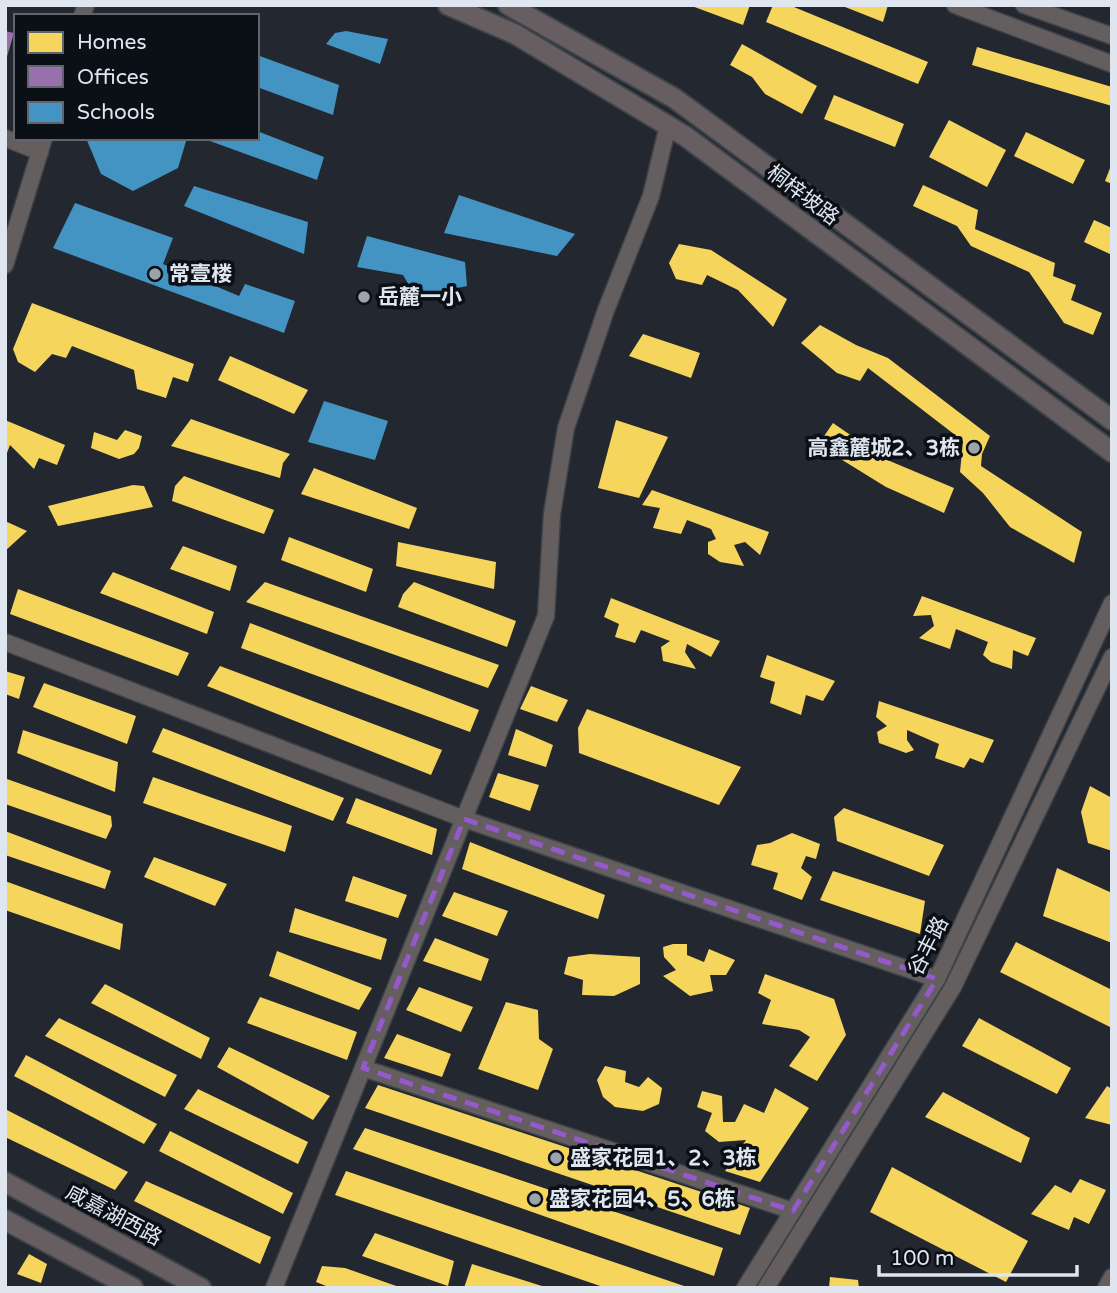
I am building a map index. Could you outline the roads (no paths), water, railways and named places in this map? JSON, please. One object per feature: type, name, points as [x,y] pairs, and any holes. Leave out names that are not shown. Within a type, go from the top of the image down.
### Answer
[{"type":"main road","name":"桐梓坡路","points":[[449,5],[515,34],[668,125],[1112,452]]},
{"type":"main road","name":"桐梓坡路","points":[[508,5],[674,98],[1112,420]]},
{"type":"main road","name":"咸嘉湖西路","points":[[5,1182],[201,1288]]},
{"type":"main road","points":[[5,1220],[133,1288]]},
{"type":"street","points":[[955,5],[1112,64]]},
{"type":"street","points":[[1024,5],[1112,36]]},
{"type":"street","points":[[274,1288],[546,616],[552,514],[566,428],[606,310],[651,196],[668,125]]},
{"type":"street","points":[[5,265],[42,145],[16,140]]},
{"type":"street","name":"谷丰路","points":[[745,1288],[937,979],[1112,603]]},
{"type":"street","points":[[5,642],[464,819],[937,979]]},
{"type":"street","name":"谷丰路","points":[[766,1288],[953,988],[1112,657]]},
{"type":"street","points":[[363,1068],[793,1211]]},
{"type":"street","points":[[1106,1288],[1112,1278]]},
{"type":"place","name":"常壹楼","points":[[155,274]]},
{"type":"place","name":"岳麓一小","points":[[364,297]]},
{"type":"place","name":"高鑫麓城2、3栋","points":[[974,448]]},
{"type":"place","name":"盛家花园1、2、3栋","points":[[556,1158]]},
{"type":"place","name":"盛家花园4、5、6栋","points":[[535,1199]]}]
